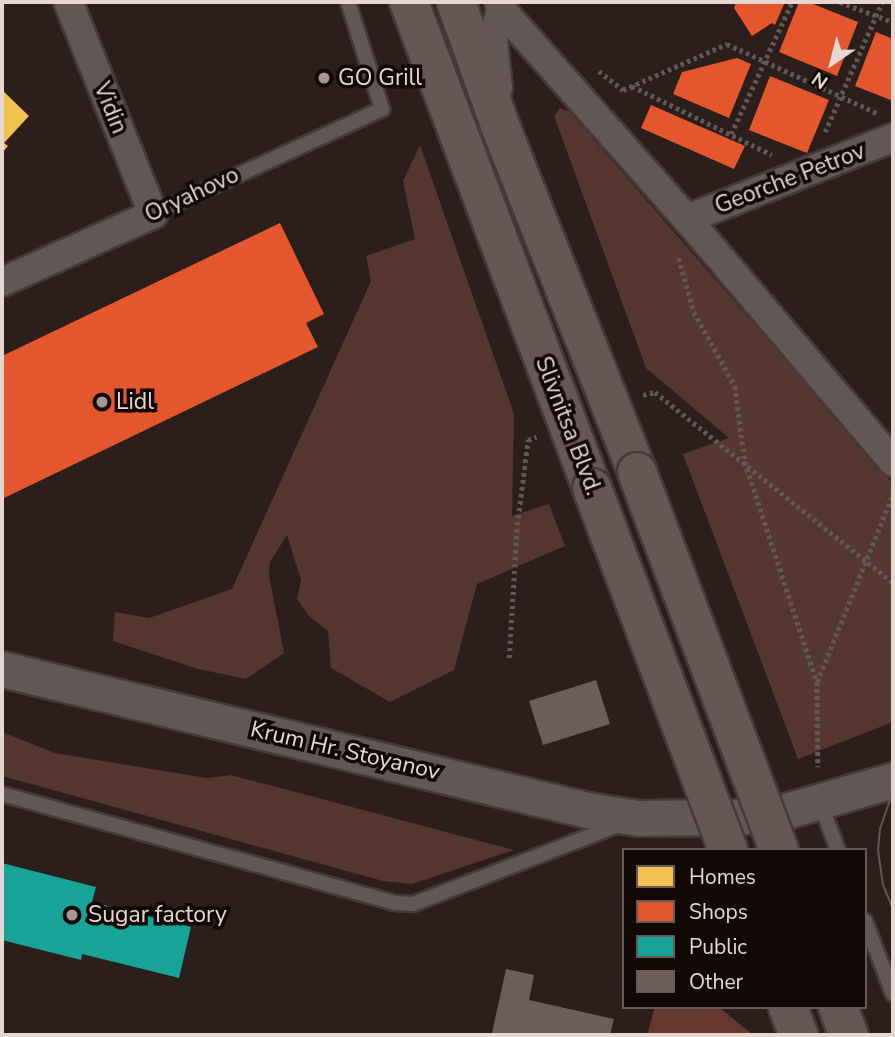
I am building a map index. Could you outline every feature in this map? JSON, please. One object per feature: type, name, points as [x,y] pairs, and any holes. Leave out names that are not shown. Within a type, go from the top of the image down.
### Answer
[{"type":"main road","name":"Slivnitsa Blvd.","points":[[409,2],[728,848]]},
{"type":"main road","name":"Slivnitsa Blvd.","points":[[456,2],[503,133],[636,472],[778,848]]},
{"type":"main road","points":[[789,1009],[799,1035]]},
{"type":"main road","points":[[839,1009],[849,1035]]},
{"type":"street","name":"Vidin","points":[[68,2],[153,214]]},
{"type":"street","name":"Slivnitsa Blvd.","points":[[500,6],[493,41],[503,133]]},
{"type":"street","points":[[500,6],[687,219],[893,462]]},
{"type":"street","name":"Georche Petrov","points":[[687,219],[807,172],[888,127]]},
{"type":"street","name":"Oryahovo","points":[[2,282],[153,214]]},
{"type":"street","name":"Krum Hr. Stoyanov","points":[[2,669],[587,810],[638,818],[690,819],[779,813],[820,803]]},
{"type":"street","points":[[820,803],[893,762]]},
{"type":"street","points":[[820,803],[893,780]]},
{"type":"lane","name":"Oryahovo","points":[[153,214],[382,109],[348,2]]},
{"type":"lane","points":[[2,794],[394,904],[413,904],[638,818]]},
{"type":"lane","points":[[820,803],[837,848]]},
{"type":"lane","points":[[867,926],[893,994]]},
{"type":"path","points":[[731,134],[792,2]]},
{"type":"path","points":[[840,2],[893,22]]},
{"type":"path","points":[[632,86],[807,172],[882,2]]},
{"type":"path","points":[[594,67],[622,90],[727,44],[841,97],[888,127]]},
{"type":"path","points":[[687,219],[671,228],[694,312],[736,386],[745,462],[817,682],[820,803]]},
{"type":"path","points":[[642,395],[654,392],[745,462],[893,583]]},
{"type":"path","points":[[509,658],[517,526],[528,440]]},
{"type":"path","points":[[817,682],[893,495]]},
{"type":"shaded area","points":[[560,108],[569,111],[893,484],[893,722],[798,759],[683,454],[729,438],[646,368],[554,116]]},
{"type":"shaded area","points":[[420,145],[514,414],[512,516],[549,504],[565,546],[477,584],[454,670],[390,702],[331,668],[328,631],[309,616],[297,599],[301,580],[287,535],[270,562],[269,575],[284,653],[246,679],[198,669],[113,641],[115,612],[149,618],[232,589],[371,281],[366,256],[415,239],[403,181]]},
{"type":"shaded area","points":[[2,732],[55,753],[207,778],[231,775],[514,850],[412,884],[383,881],[2,776]]},
{"type":"shaded area","points":[[654,1009],[721,1009],[753,1035],[647,1035]]},
{"type":"building: Homes","points":[[2,90],[29,116],[4,143],[8,146],[2,153]]},
{"type":"building: Shops","points":[[736,2],[785,2],[775,25],[772,23],[752,36],[734,8]]},
{"type":"building: Shops","points":[[799,2],[808,2],[858,22],[837,76],[779,52]]},
{"type":"building: Shops","points":[[876,32],[893,39],[893,101],[855,86]]},
{"type":"building: Shops","points":[[737,58],[751,64],[729,118],[673,94],[682,72]]},
{"type":"building: Shops","points":[[770,76],[829,100],[807,153],[749,130]]},
{"type":"building: Shops","points":[[651,105],[745,146],[734,169],[641,128]]},
{"type":"building: Shops","name":"Lidl","points":[[280,223],[324,314],[306,323],[318,347],[2,499],[2,356]]},
{"type":"building: Public","name":"Sugar factory","points":[[2,863],[96,887],[92,902],[191,927],[179,978],[82,954],[81,960],[2,940]]},
{"type":"building: Other","points":[[596,680],[610,724],[543,745],[529,701]]},
{"type":"building: Other","points":[[506,969],[534,975],[529,1000],[614,1019],[610,1035],[492,1033]]},
{"type":"tram line","points":[[893,791],[880,828],[878,850],[883,885],[893,908]]},
{"type":"place","name":"GO Grill","points":[[324,78]]},
{"type":"place","name":"Lidl","points":[[102,402]]},
{"type":"place","name":"Sugar factory","points":[[72,915]]}]
